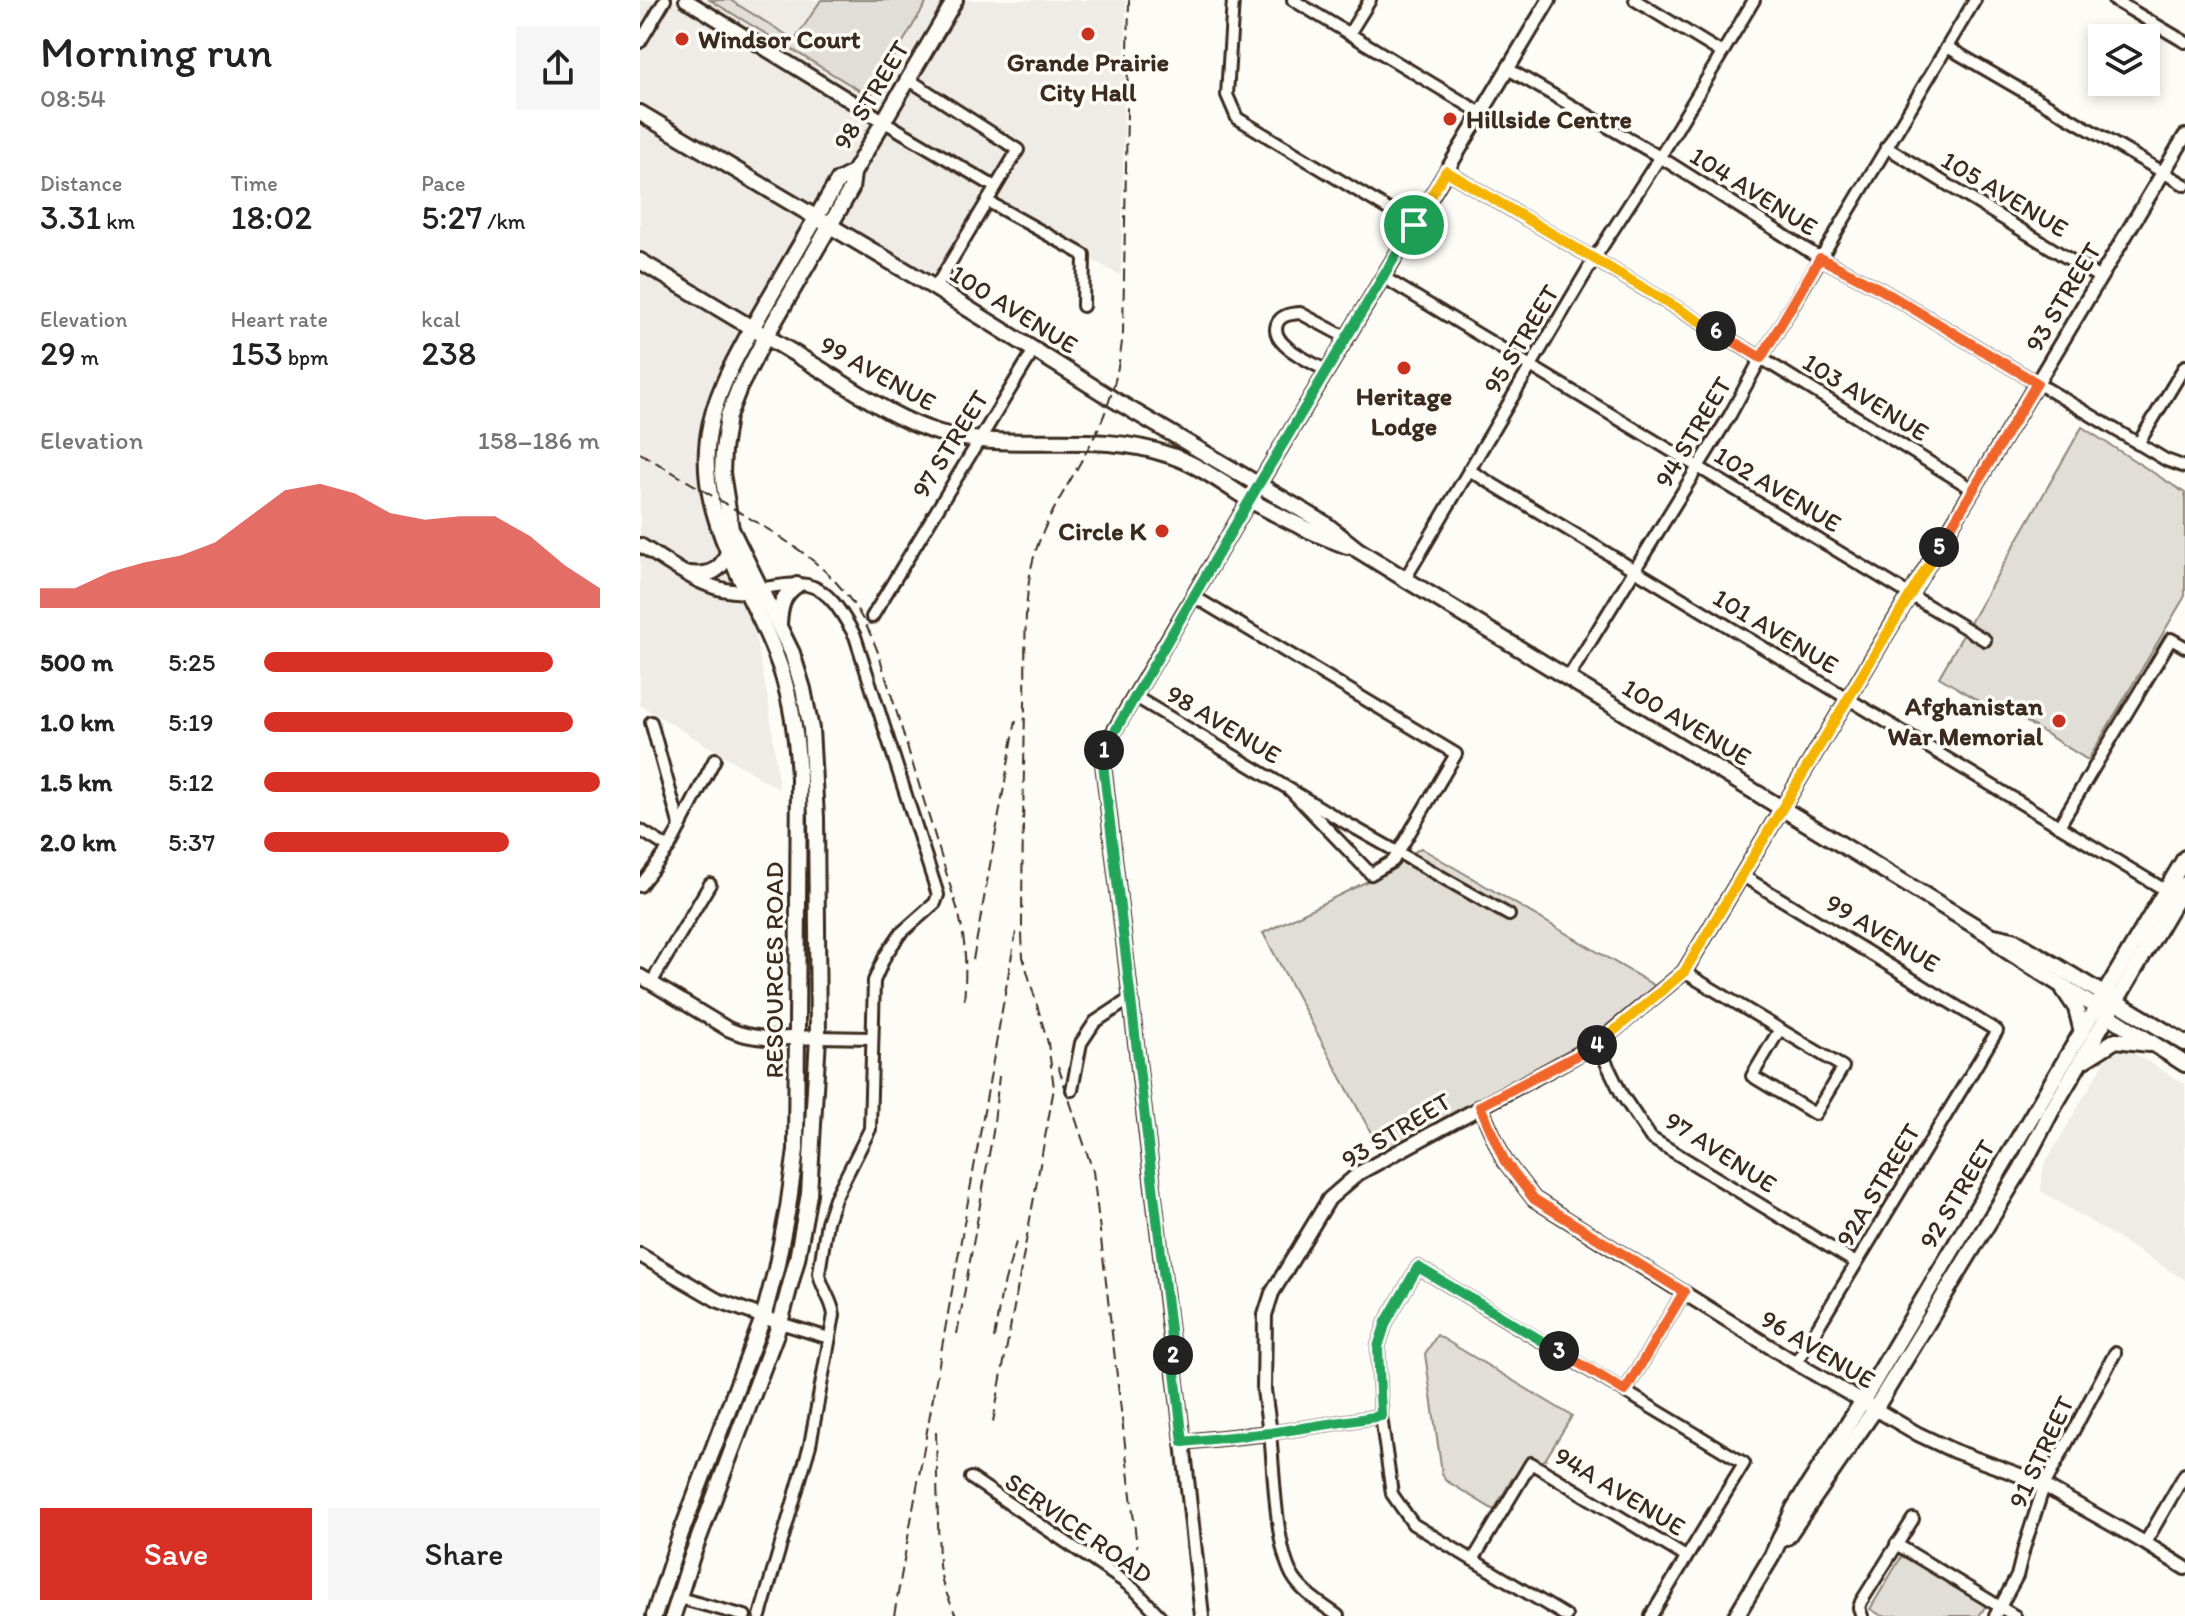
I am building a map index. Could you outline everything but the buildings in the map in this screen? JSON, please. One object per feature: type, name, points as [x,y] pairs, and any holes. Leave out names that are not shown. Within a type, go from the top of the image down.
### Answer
[{"type":"main road","name":"98 STREET","points":[[766,336],[851,189],[853,173],[955,0]]},
{"type":"main road","name":"100 AVENUE","points":[[640,113],[1324,523],[1358,550],[1990,935],[2006,950],[2059,984],[2185,1043]]},
{"type":"main road","name":"98 STREET","points":[[752,328],[838,181],[853,173]]},
{"type":"main road","name":"99 AVENUE","points":[[640,261],[896,415],[942,433],[978,440],[1121,443],[1169,455],[1195,466],[1250,499]]},
{"type":"main road","name":"RESOURCES ROAD","points":[[673,1616],[692,1556],[780,1323],[797,1259],[809,1194],[818,1037],[813,746],[803,689],[792,653],[779,624],[728,552],[710,494],[707,471],[712,411],[727,372],[752,328]]},
{"type":"main road","name":"RESOURCES ROAD","points":[[654,1616],[680,1536],[763,1318],[776,1269],[796,1150],[799,778],[796,736],[783,675],[731,529],[722,473],[728,416],[766,336]]},
{"type":"main road","name":"100 AVENUE","points":[[1250,499],[1312,533],[1358,550]]},
{"type":"main road","points":[[689,574],[704,575],[718,570],[728,552]]},
{"type":"main road","points":[[779,624],[784,597],[797,585]]},
{"type":"main road","name":"92 STREET","points":[[1736,1616],[1772,1556],[1800,1520],[2082,1032],[2106,1004],[2178,893],[2185,858]]},
{"type":"main road","name":"100 AVENUE","points":[[1990,935],[2013,940],[2106,1004],[2153,1044],[2185,1064]]},
{"type":"main road","points":[[2059,984],[2076,1008],[2082,1032]]},
{"type":"main road","name":"92 STREET","points":[[1868,1405],[2021,1169],[2080,1063],[2106,1004]]},
{"type":"main road","points":[[2080,1063],[2116,1040],[2153,1044]]},
{"type":"street","points":[[640,42],[665,0]]},
{"type":"street","points":[[686,0],[995,187]]},
{"type":"street","points":[[1233,0],[1227,95],[1237,118],[1414,225]]},
{"type":"street","points":[[1293,0],[1481,113]]},
{"type":"street","points":[[1349,34],[1370,0]]},
{"type":"street","points":[[1202,1616],[1102,755],[1250,499],[1549,0]]},
{"type":"street","points":[[1635,0],[1722,53]]},
{"type":"street","name":"95 STREET","points":[[1405,579],[1594,259],[1660,157],[1754,0]]},
{"type":"street","name":"94 STREET","points":[[1568,678],[1635,572],[1975,0]]},
{"type":"street","points":[[2114,0],[2185,42]]},
{"type":"street","points":[[1947,47],[2185,185]]},
{"type":"street","name":"104 AVENUE","points":[[1508,69],[1660,157],[1820,258],[1880,289],[2138,444],[2185,467]]},
{"type":"street","points":[[908,79],[1018,150],[935,288]]},
{"type":"street","name":"93 STREET","points":[[1338,1616],[1305,1592],[1292,1574],[1283,1548],[1264,1390],[1265,1315],[1272,1293],[1329,1199],[1359,1173],[1597,1044],[1684,972],[2185,136]]},
{"type":"street","name":"105 AVENUE","points":[[1886,147],[2100,278]]},
{"type":"street","name":"103 AVENUE","points":[[1446,171],[1761,358],[1974,490]]},
{"type":"street","points":[[987,201],[1084,255],[1083,306]]},
{"type":"street","name":"102 AVENUE","points":[[1383,277],[1985,640]]},
{"type":"street","points":[[1327,371],[1281,344],[1276,333],[1277,323],[1283,317],[1300,313],[1347,338]]},
{"type":"street","name":"97 STREET","points":[[872,617],[1034,350]]},
{"type":"street","points":[[2138,444],[2185,366]]},
{"type":"street","name":"101 AVENUE","points":[[1469,470],[2059,826],[2178,893]]},
{"type":"street","points":[[640,545],[719,589],[811,586],[828,597],[855,636],[938,895],[935,903],[900,934],[879,968],[873,988],[870,1129],[835,1198],[827,1222],[820,1280],[834,1315],[810,1445],[760,1616]]},
{"type":"street","points":[[1193,596],[1456,754],[1398,853]]},
{"type":"street","points":[[2059,826],[2171,639],[2185,647]]},
{"type":"street","name":"98 AVENUE","points":[[1134,696],[1290,790],[1509,915]]},
{"type":"street","points":[[651,722],[680,827]]},
{"type":"street","points":[[640,886],[669,848],[715,759]]},
{"type":"street","name":"98 AVENUE","points":[[1290,790],[1371,874],[1393,861],[1398,853]]},
{"type":"street","points":[[640,830],[669,848]]},
{"type":"street","points":[[640,869],[655,865]]},
{"type":"street","name":"99 AVENUE","points":[[1743,876],[1997,1031]]},
{"type":"street","points":[[710,884],[646,980],[740,1035],[754,1038],[872,1038]]},
{"type":"street","points":[[1684,972],[1780,1029],[1843,1067],[1815,1114],[1752,1076],[1780,1029]]},
{"type":"street","points":[[1072,1090],[1081,1043],[1088,1032],[1095,1022],[1130,999]]},
{"type":"street","name":"92A STREET","points":[[1796,1363],[1997,1031]]},
{"type":"street","name":"97 AVENUE","points":[[1597,1044],[1622,1095],[1651,1138],[1856,1263]]},
{"type":"street","name":"96 AVENUE","points":[[1480,1106],[1504,1160],[1534,1199],[1796,1363],[1918,1434],[2044,1486],[2185,1568]]},
{"type":"street","points":[[640,1255],[717,1300],[829,1338]]},
{"type":"street","points":[[1566,1616],[1413,1524],[1392,1494],[1381,1416],[1378,1347],[1386,1322],[1418,1267],[1744,1463],[1651,1616]]},
{"type":"street","points":[[1625,1391],[1684,1292]]},
{"type":"street","name":"91 STREET","points":[[1998,1612],[2017,1576],[2044,1486],[2115,1353]]},
{"type":"street","points":[[1183,1442],[1270,1433],[1381,1416]]},
{"type":"street","name":"94A AVENUE","points":[[1473,1560],[1531,1463],[1686,1557]]},
{"type":"street","points":[[2145,1543],[2185,1474]]},
{"type":"street","name":"SERVICE ROAD","points":[[971,1478],[1122,1580],[1160,1616]]},
{"type":"street","points":[[1860,1612],[1913,1519]]},
{"type":"street","points":[[1896,1544],[1998,1612],[2015,1616]]},
{"type":"street","points":[[679,1598],[745,1616]]},
{"type":"shaded area","points":[[640,0],[1126,0],[1121,276],[987,201],[935,288],[829,227],[728,416],[727,505],[711,495],[746,591],[769,704],[779,789],[640,705]]},
{"type":"shaded area","points":[[710,0],[730,0],[795,40],[821,0],[928,0],[872,94],[864,93]]},
{"type":"shaded area","points":[[2082,427],[2185,493],[2185,596],[2088,760],[1988,698],[1984,704],[1939,677]]},
{"type":"shaded area","points":[[1421,848],[1667,993],[1597,1050],[1382,1153],[1263,933],[1374,878]]},
{"type":"shaded area","points":[[2127,1049],[2185,1084],[2185,1280],[2041,1191],[2043,1167],[2108,1056]]},
{"type":"shaded area","points":[[1437,1335],[1572,1416],[1545,1460],[1513,1477],[1494,1510],[1445,1480],[1442,1473],[1425,1354]]},
{"type":"shaded area","points":[[1903,1554],[1987,1604],[1979,1616],[1882,1616],[1870,1609]]},
{"type":"railway","points":[[993,1422],[1054,1088],[1048,1043],[1023,957],[1027,602],[1031,569],[1041,536],[1098,430],[1113,390],[1119,362],[1123,333],[1129,0]]},
{"type":"railway","points":[[640,453],[803,553],[839,586],[868,628],[958,911],[965,958],[964,1006]]},
{"type":"railway","points":[[973,960],[1016,720]]},
{"type":"railway","points":[[894,1616],[1016,932]]},
{"type":"railway","points":[[1058,1066],[1093,1171],[1137,1547]]},
{"type":"railway","points":[[957,1334],[993,1132],[999,1076]]},
{"type":"railway","points":[[994,1339],[1001,1295],[1016,1242]]},
{"type":"railway","points":[[936,1432],[939,1566],[956,1616]]},
{"type":"place","name":"Grande Prairie City Hall","points":[[1088,34]]},
{"type":"place","name":"Windsor Court","points":[[682,39]]},
{"type":"place","name":"Hillside Centre","points":[[1450,119]]},
{"type":"place","name":"Heritage Lodge","points":[[1404,368]]},
{"type":"place","name":"Circle K","points":[[1162,531]]},
{"type":"place","name":"Afghanistan War Memorial","points":[[2059,721]]},
{"type":"route","points":[[1446,171],[1761,358],[1820,258],[1880,289],[2037,383],[1684,972],[1597,1044],[1480,1106],[1504,1160],[1534,1199],[1684,1292],[1625,1391],[1418,1267],[1386,1322],[1378,1347],[1381,1416],[1270,1433],[1183,1442],[1102,755],[1414,225],[1446,171]]}]
